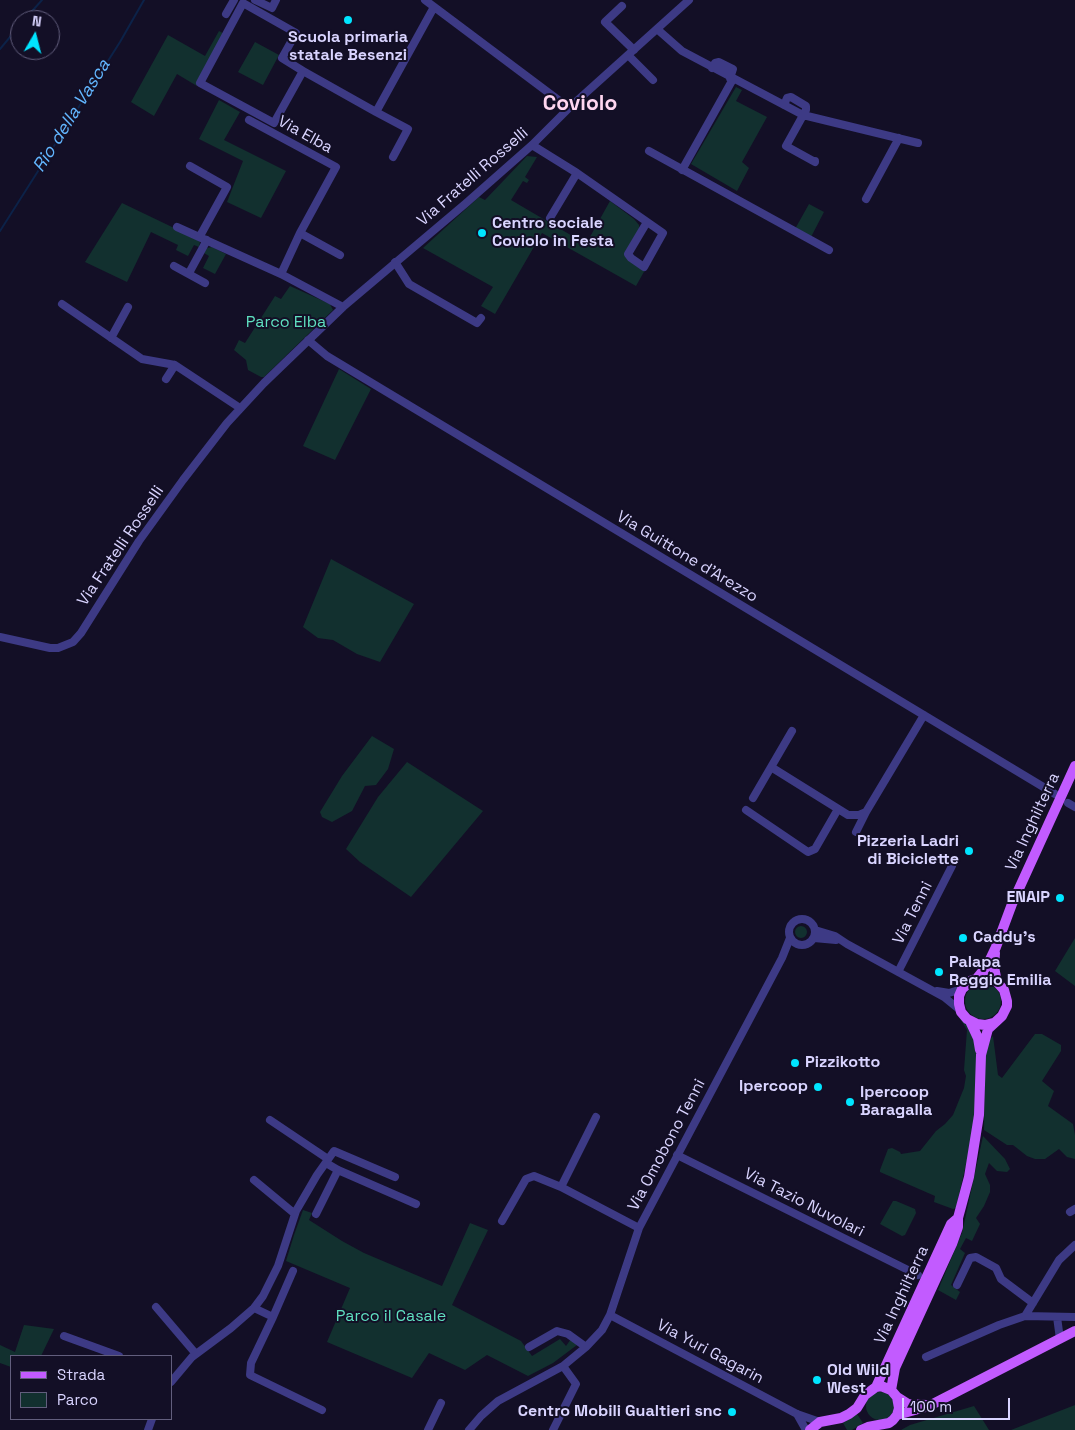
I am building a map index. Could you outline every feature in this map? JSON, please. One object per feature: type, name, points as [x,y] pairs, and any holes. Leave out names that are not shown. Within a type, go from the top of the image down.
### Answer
[{"type":"main road","name":"Via Inghilterra","points":[[962,989],[972,980],[978,978],[996,947],[1012,904],[1075,766]]},
{"type":"main road","name":"Via Inghilterra","points":[[981,1055],[988,1029],[1002,1016],[1007,1006],[1004,990],[997,982],[994,967],[996,947]]},
{"type":"main road","points":[[978,978],[992,978],[997,982]]},
{"type":"main road","points":[[962,989],[959,1004],[962,1012]]},
{"type":"main road","name":"Via Inghilterra","points":[[893,1422],[899,1408],[894,1393],[895,1368],[952,1244],[958,1227],[958,1218],[969,1177],[979,1115],[981,1055],[978,1038],[970,1021],[962,1012]]},
{"type":"main road","points":[[970,1021],[985,1025],[993,1023]]},
{"type":"main road","name":"Via Inghilterra","points":[[820,1422],[841,1418],[849,1414],[857,1408],[865,1395],[876,1387],[951,1224],[958,1218]]},
{"type":"main road","points":[[861,1430],[868,1426],[893,1422],[929,1406],[1075,1331]]},
{"type":"main road","points":[[876,1387],[880,1386],[894,1393],[908,1404],[929,1406]]},
{"type":"main road","points":[[810,1430],[820,1422]]},
{"type":"street","points":[[226,14],[234,0]]},
{"type":"street","points":[[255,0],[272,8],[276,0]]},
{"type":"street","points":[[425,0],[568,108]]},
{"type":"street","name":"Via Fratelli Rosselli","points":[[0,637],[50,648],[66,646],[73,642],[178,486],[240,408],[343,307],[532,145],[568,108],[689,0]]},
{"type":"street","points":[[302,71],[274,123],[200,83],[243,3],[296,33],[282,58],[302,71],[408,129],[393,157]]},
{"type":"street","points":[[622,6],[606,22],[653,80]]},
{"type":"street","points":[[376,112],[434,7]]},
{"type":"street","points":[[657,30],[682,51],[803,115],[918,143]]},
{"type":"street","points":[[682,170],[732,79]]},
{"type":"street","points":[[803,115],[786,146],[815,161]]},
{"type":"street","name":"Via Elba","points":[[249,120],[336,167],[280,274]]},
{"type":"street","points":[[866,199],[899,138]]},
{"type":"street","points":[[532,145],[577,173],[663,233],[644,267],[628,254],[647,222]]},
{"type":"street","points":[[649,150],[829,250]]},
{"type":"street","points":[[189,273],[227,187],[190,166]]},
{"type":"street","points":[[550,218],[577,173]]},
{"type":"street","points":[[177,227],[280,274],[343,307]]},
{"type":"street","points":[[300,233],[340,255]]},
{"type":"street","points":[[395,262],[409,284],[478,324],[481,318]]},
{"type":"street","points":[[174,266],[205,283]]},
{"type":"street","points":[[62,304],[142,359],[174,365],[240,408]]},
{"type":"street","points":[[111,338],[128,307]]},
{"type":"street","name":"Via Guittone d'Arezzo","points":[[308,340],[327,356],[1055,794]]},
{"type":"street","points":[[166,379],[174,365]]},
{"type":"street","points":[[856,832],[924,715]]},
{"type":"street","points":[[752,798],[792,731]]},
{"type":"street","points":[[771,767],[848,815],[859,815],[866,812]]},
{"type":"street","points":[[746,810],[808,852],[815,849],[838,809]]},
{"type":"street","name":"Via Tenni","points":[[898,972],[952,866]]},
{"type":"street","name":"Via Omobono Tenni","points":[[469,1430],[498,1401],[562,1366],[586,1347],[602,1330],[610,1315],[639,1228],[782,958],[790,938],[789,929],[794,922],[806,920],[810,922],[814,934]]},
{"type":"street","name":"Via Omobono Tenni","points":[[814,934],[836,936],[847,944],[944,997],[962,1012]]},
{"type":"street","name":"Via Omobono Tenni","points":[[782,958],[798,945],[806,945],[814,934]]},
{"type":"street","points":[[790,938],[798,945]]},
{"type":"street","name":"Via Omobono Tenni","points":[[930,989],[949,993],[962,989]]},
{"type":"street","points":[[561,1188],[596,1117]]},
{"type":"street","points":[[270,1120],[338,1170],[416,1204]]},
{"type":"street","points":[[172,1378],[196,1354],[254,1308],[263,1296],[278,1266],[295,1214],[306,1192],[334,1151],[395,1177]]},
{"type":"street","name":"Via Tazio Nuvolari","points":[[677,1155],[918,1275]]},
{"type":"street","points":[[316,1214],[338,1170]]},
{"type":"street","points":[[502,1221],[526,1179],[530,1177],[540,1178],[639,1228]]},
{"type":"street","points":[[254,1180],[295,1214]]},
{"type":"street","points":[[1025,1316],[1062,1256],[1075,1245]]},
{"type":"street","points":[[957,1285],[970,1258],[976,1257],[996,1268],[1001,1279],[1033,1302]]},
{"type":"street","points":[[293,1271],[251,1363],[250,1375],[322,1410]]},
{"type":"street","points":[[156,1307],[196,1354]]},
{"type":"street","points":[[254,1308],[273,1317]]},
{"type":"street","name":"Via Yuri Gagarin","points":[[610,1315],[797,1414],[820,1422]]},
{"type":"street","points":[[926,1357],[999,1325],[1025,1316],[1075,1317]]},
{"type":"street","points":[[1057,1317],[1060,1339]]},
{"type":"street","points":[[529,1347],[558,1331],[568,1334],[586,1347]]},
{"type":"street","points":[[64,1336],[116,1355]]},
{"type":"street","points":[[553,1430],[576,1384],[562,1366]]},
{"type":"street","points":[[428,1430],[441,1403]]},
{"type":"street","points":[[797,1414],[806,1430]]},
{"type":"green space","points":[[219,31],[226,35],[197,86],[177,74],[154,116],[131,102],[168,35],[205,56]]},
{"type":"green space","points":[[255,42],[279,55],[263,85],[238,72]]},
{"type":"green space","points":[[736,87],[742,90],[736,101],[767,117],[742,162],[749,168],[737,191],[691,164]]},
{"type":"green space","points":[[219,100],[240,112],[224,140],[286,171],[261,218],[227,202],[243,161],[199,139]]},
{"type":"green space","points":[[527,156],[537,157],[525,177],[529,180],[527,183],[523,181],[511,200],[586,244],[610,201],[634,219],[639,225],[639,229],[626,251],[645,270],[636,286],[542,233],[495,314],[481,306],[493,287],[423,248],[479,197],[485,200]]},
{"type":"green space","points":[[122,203],[195,238],[200,242],[199,247],[194,245],[188,256],[176,250],[178,245],[151,232],[127,282],[85,262]]},
{"type":"green space","points":[[809,204],[824,212],[811,237],[795,229]]},
{"type":"green space","points":[[212,247],[226,254],[215,274],[203,268],[209,256],[204,253],[207,248]]},
{"type":"green space","name":"Parco Elba","points":[[290,286],[330,304],[333,310],[264,377],[261,377],[248,370],[246,360],[234,350],[239,340],[245,343],[275,296],[281,299]]},
{"type":"green space","points":[[339,369],[371,389],[335,460],[303,446]]},
{"type":"green space","points":[[331,559],[414,604],[380,662],[357,654],[333,640],[318,638],[303,627]]},
{"type":"green space","points":[[372,736],[394,749],[388,769],[376,785],[365,786],[352,811],[332,822],[322,817],[320,812],[342,776]]},
{"type":"green space","points":[[407,762],[483,811],[411,897],[360,862],[346,849],[378,797]]},
{"type":"green space","points":[[799,926],[803,926],[807,932],[803,938],[799,938],[795,934],[795,930]]},
{"type":"green space","points":[[1075,938],[1075,986],[1055,971]]},
{"type":"green space","points":[[983,983],[990,984],[996,988],[1000,994],[1000,1008],[996,1014],[990,1018],[983,1019],[976,1018],[970,1014],[966,1008],[965,1001],[966,994],[970,988],[976,984]]},
{"type":"green space","points":[[958,1015],[970,1029],[977,1047],[975,1111],[969,1151],[956,1208],[953,1209],[934,1202],[935,1196],[880,1172],[880,1170],[888,1149],[892,1148],[901,1154],[920,1151],[936,1131],[953,1115],[964,1088],[966,1076],[964,1070],[967,1030]]},
{"type":"green space","points":[[1035,1034],[1042,1034],[1061,1045],[1061,1051],[1042,1081],[1054,1091],[1048,1106],[1073,1124],[1075,1159],[1067,1157],[1059,1149],[1045,1159],[1035,1159],[1027,1156],[1013,1145],[1007,1145],[984,1130],[985,1056],[989,1040],[993,1036],[998,1075],[1002,1078]]},
{"type":"green space","points":[[983,1136],[1005,1159],[1010,1169],[1007,1172],[997,1171],[989,1163],[985,1174],[990,1185],[990,1192],[976,1218],[980,1224],[972,1241],[966,1238],[960,1249],[965,1253],[951,1285],[960,1292],[956,1300],[938,1290],[962,1233]]},
{"type":"green space","points":[[893,1201],[915,1209],[916,1213],[905,1235],[902,1236],[880,1224]]},
{"type":"green space","name":"Parco il Casale","points":[[303,1210],[312,1213],[309,1220],[342,1241],[364,1253],[442,1286],[470,1223],[488,1230],[452,1305],[521,1341],[532,1356],[560,1339],[566,1346],[571,1339],[577,1345],[553,1363],[528,1376],[487,1355],[465,1370],[429,1353],[412,1378],[327,1342],[350,1288],[286,1261]]},
{"type":"green space","points":[[24,1325],[54,1329],[41,1355],[10,1355],[10,1367],[0,1363],[0,1345],[15,1352]]},
{"type":"green space","points":[[880,1392],[890,1396],[894,1406],[890,1416],[880,1420],[870,1416],[866,1406],[870,1396]]},
{"type":"green space","points":[[1075,1405],[1075,1430],[1011,1430]]},
{"type":"green space","points":[[974,1406],[989,1430],[901,1430],[910,1425]]},
{"type":"green space","points":[[857,1414],[863,1423],[852,1430],[847,1430],[843,1423]]},
{"type":"waterway","points":[[33,10],[42,0]]},
{"type":"waterway","name":"Rio della Vasca","points":[[0,231],[120,42],[144,0]]},
{"type":"waterway","points":[[0,49],[10,37]]},
{"type":"place","name":"Scuola primaria statale Besenzi","points":[[348,20]]},
{"type":"place","name":"Centro sociale Coviolo in Festa","points":[[482,233]]},
{"type":"place","name":"Pizzeria Ladri di Biciclette","points":[[969,851]]},
{"type":"place","name":"ENAIP","points":[[1060,898]]},
{"type":"place","name":"Caddy's","points":[[963,938]]},
{"type":"place","name":"Palapa Reggio Emilia","points":[[939,972]]},
{"type":"place","name":"Pizzikotto","points":[[795,1063]]},
{"type":"place","name":"Ipercoop","points":[[818,1087]]},
{"type":"place","name":"Ipercoop Baragalla","points":[[850,1102]]},
{"type":"place","name":"Old Wild West","points":[[817,1380]]},
{"type":"place","name":"Centro Mobili Gualtieri snc","points":[[732,1412]]},
{"type":"district","name":"Coviolo","points":[[580,104]]}]
